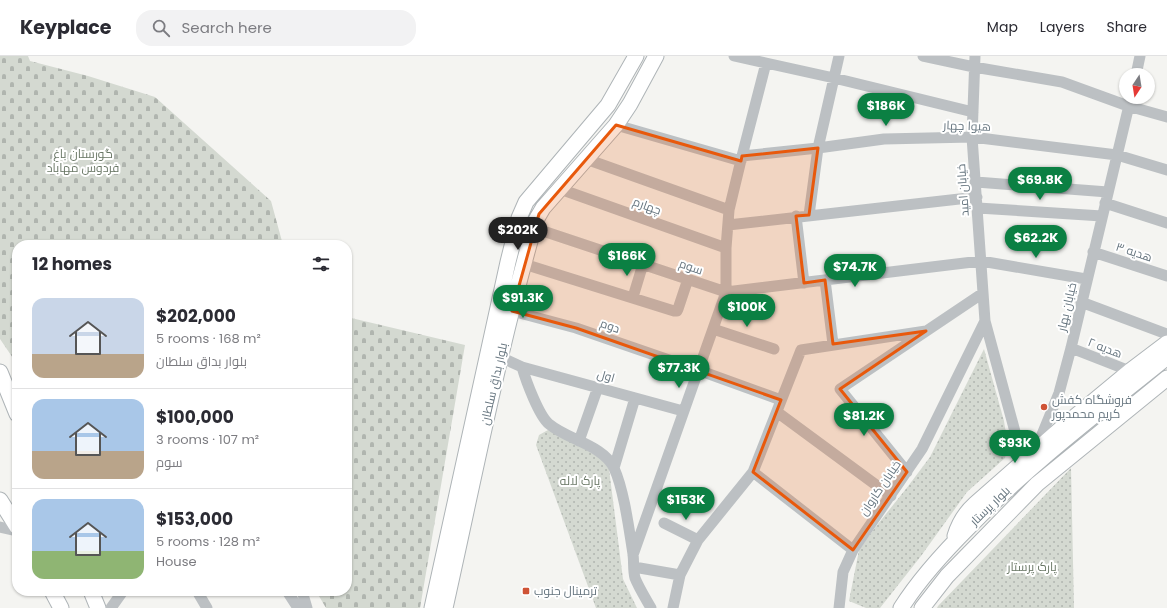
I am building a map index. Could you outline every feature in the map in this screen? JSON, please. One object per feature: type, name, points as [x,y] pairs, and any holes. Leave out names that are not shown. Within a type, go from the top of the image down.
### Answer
[{"type":"main road","name":"بلوار بداق سلطان","points":[[432,608],[519,218],[526,202],[604,111],[636,56]]},
{"type":"main road","name":"بلوار بداق سلطان","points":[[445,608],[500,357],[524,264],[539,214],[616,125],[630,104],[656,56]]},
{"type":"main road","points":[[506,271],[510,266],[516,264],[520,267],[524,264],[523,258],[517,258],[512,255],[511,249]]},
{"type":"main road","points":[[952,544],[958,526],[966,513],[1036,449],[1130,371],[1167,343]]},
{"type":"main road","name":"بلوار پرستار","points":[[901,608],[935,562],[988,507],[1035,464],[1167,357]]},
{"type":"main road","points":[[1,374],[12,402]]},
{"type":"main road","name":"بلوار پرستار","points":[[922,608],[947,576],[1037,484],[1167,378]]},
{"type":"main road","points":[[0,500],[12,519]]},
{"type":"main road","points":[[55,596],[61,608]]},
{"type":"main road","points":[[93,596],[98,608]]},
{"type":"street","points":[[734,56],[834,78],[973,112]]},
{"type":"street","points":[[809,215],[818,148],[839,56]]},
{"type":"street","points":[[923,56],[975,62],[1062,82],[1119,99]]},
{"type":"street","points":[[1137,68],[1140,56]]},
{"type":"street","name":"خیابان امید","points":[[975,62],[972,137],[985,321]]},
{"type":"street","points":[[633,555],[726,292],[726,248],[729,210],[766,63]]},
{"type":"street","name":"خیابان بهار","points":[[1036,449],[1059,393],[1129,104]]},
{"type":"street","points":[[1134,104],[1167,117]]},
{"type":"street","points":[[616,125],[742,159]]},
{"type":"street","name":"هیوا چهار","points":[[742,159],[884,139],[972,137],[1116,155],[1167,170]]},
{"type":"street","points":[[586,159],[729,210]]},
{"type":"street","points":[[976,182],[1108,192]]},
{"type":"street","name":"چهارم","points":[[560,189],[726,248]]},
{"type":"street","points":[[728,225],[796,216],[977,202],[1102,216]]},
{"type":"street","points":[[1105,204],[1167,222]]},
{"type":"street","points":[[796,216],[804,283]]},
{"type":"street","name":"سوم","points":[[534,228],[726,292]]},
{"type":"street","name":"هدیه ۳","points":[[1093,252],[1167,276]]},
{"type":"street","points":[[726,292],[981,261],[1086,279]]},
{"type":"street","points":[[524,264],[677,311],[688,279]]},
{"type":"street","points":[[633,297],[643,264]]},
{"type":"street","points":[[825,280],[833,344]]},
{"type":"street","points":[[907,472],[840,389],[984,293]]},
{"type":"street","points":[[1081,302],[1167,334]]},
{"type":"street","name":"دوم","points":[[512,310],[576,328],[781,400]]},
{"type":"street","points":[[985,321],[1018,439],[1020,464]]},
{"type":"street","name":"خیابان کاروان","points":[[839,608],[843,572],[853,550],[922,450],[985,321]]},
{"type":"street","points":[[712,329],[774,349]]},
{"type":"street","points":[[673,608],[680,575],[698,540],[753,472],[801,350],[926,331]]},
{"type":"street","name":"هدیه ۲","points":[[1071,348],[1130,371]]},
{"type":"street","name":"اول","points":[[500,357],[522,367],[683,411]]},
{"type":"street","points":[[522,367],[537,405],[548,424],[594,448],[609,460],[614,468],[622,493],[633,555],[635,578],[651,608]]},
{"type":"street","points":[[579,441],[598,387]]},
{"type":"street","points":[[614,468],[635,398]]},
{"type":"street","points":[[777,412],[890,496]]},
{"type":"street","points":[[753,472],[853,550]]},
{"type":"street","points":[[664,523],[698,540]]},
{"type":"street","points":[[0,527],[12,530]]},
{"type":"street","points":[[634,567],[680,575]]},
{"type":"street","points":[[111,608],[119,596]]},
{"type":"street","points":[[200,596],[208,608]]},
{"type":"street","points":[[290,596],[298,608]]},
{"type":"street","points":[[304,596],[308,608]]},
{"type":"highlighted area","points":[[616,125],[741,161],[742,156],[818,148],[809,215],[796,216],[804,283],[825,280],[833,344],[926,331],[840,389],[907,472],[853,550],[753,472],[781,400],[576,328],[512,311],[539,214]]},
{"type":"green space","name":"گورستان باغ فردوس مهاباد","points":[[0,56],[28,56],[30,61],[88,76],[155,97],[271,201],[282,240],[12,240],[12,357],[0,339]]},
{"type":"green space","points":[[352,318],[465,345],[420,608],[326,608],[319,596],[352,596]]},
{"type":"green space","points":[[984,349],[1004,421],[1008,447],[1005,458],[967,492],[921,556],[880,608],[866,608],[849,601],[859,550],[930,457]]},
{"type":"green space","name":"پارک لاله","points":[[548,430],[555,432],[602,459],[609,469],[623,579],[637,608],[596,608],[536,445],[539,435]]},
{"type":"green space","name":"پارک پرستار","points":[[1071,468],[1074,608],[937,608],[938,606]]},
{"type":"place","name":"فروشگاه کفش کریم محمدپور","points":[[1044,407]]},
{"type":"place","name":"ترمینال جنوب","points":[[526,591]]}]
